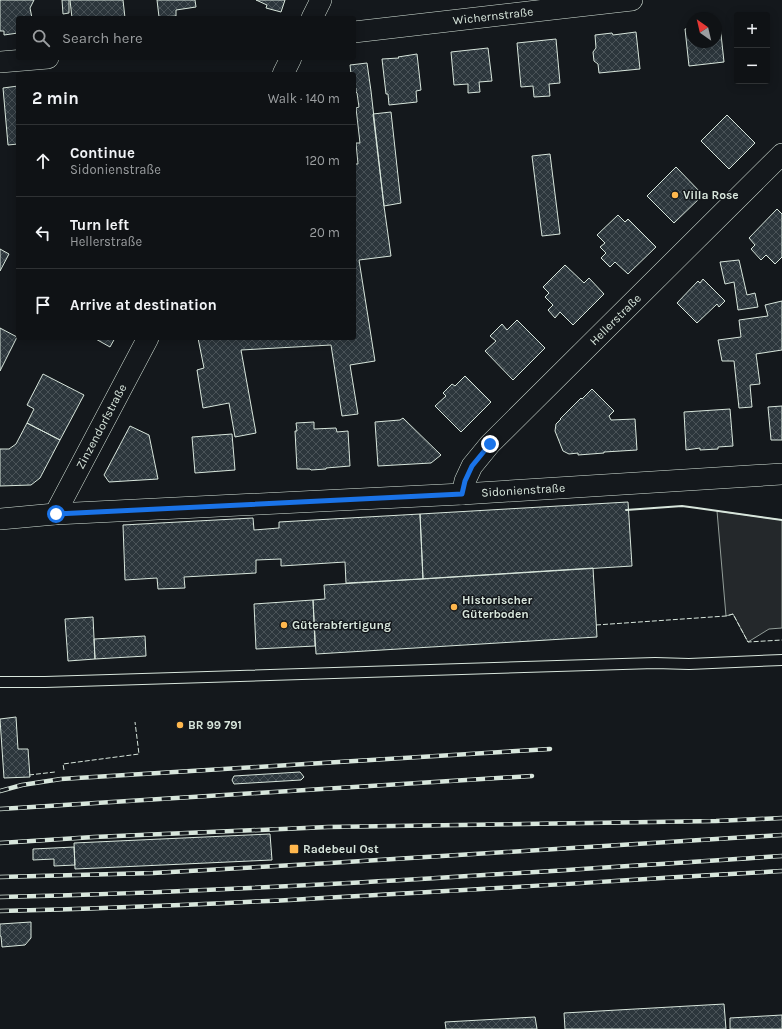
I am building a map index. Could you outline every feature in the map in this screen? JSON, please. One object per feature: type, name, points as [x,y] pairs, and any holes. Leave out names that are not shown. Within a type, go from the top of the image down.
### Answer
[{"type":"street","points":[[313,16],[321,0]]},
{"type":"street","name":"Wichernstraße","points":[[356,32],[632,0]]},
{"type":"street","points":[[0,62],[24,60]]},
{"type":"street","points":[[284,72],[290,60]]},
{"type":"street","name":"Hellerstraße","points":[[462,494],[465,481],[472,466],[490,444],[782,154]]},
{"type":"street","name":"Zinzendorfstraße","points":[[56,514],[147,340]]},
{"type":"street","name":"Sidonienstraße","points":[[0,519],[56,514],[462,494],[782,474]]},
{"type":"lane","points":[[0,682],[45,682],[655,663],[689,664],[782,660]]},
{"type":"shaded area","points":[[717,511],[782,520],[782,628],[769,629],[748,642],[733,614],[726,616]]},
{"type":"building","points":[[0,0],[34,0],[30,8],[32,16],[16,16],[16,33],[4,35],[4,31],[0,31]]},
{"type":"building","points":[[62,0],[69,0],[69,13],[63,14]]},
{"type":"building","points":[[70,0],[123,0],[125,16],[72,16]]},
{"type":"building","points":[[157,0],[195,0],[196,7],[176,10],[176,16],[159,16]]},
{"type":"building","points":[[256,0],[285,0],[281,12],[266,8],[267,5]]},
{"type":"building","points":[[636,32],[640,69],[599,73],[598,64],[594,61],[593,52],[596,48],[595,35],[612,33],[613,35]]},
{"type":"building","points":[[556,39],[560,83],[549,84],[550,96],[534,97],[533,86],[521,87],[517,43]]},
{"type":"building","points":[[722,44],[724,62],[689,66],[687,48],[722,48]]},
{"type":"building","points":[[488,48],[492,81],[479,82],[480,92],[468,93],[468,84],[454,85],[451,52]]},
{"type":"building","points":[[417,54],[421,90],[416,91],[417,102],[389,105],[388,94],[386,94],[382,59],[399,58],[398,57]]},
{"type":"building","points":[[367,63],[391,256],[359,260],[375,361],[350,365],[358,414],[342,416],[331,345],[241,350],[256,433],[235,437],[229,403],[203,408],[197,370],[204,368],[198,340],[356,340],[356,164],[358,164],[356,143],[360,143],[356,108],[359,107],[356,92],[356,72],[351,72],[350,65]]},
{"type":"building","points":[[16,86],[16,144],[8,145],[3,88]]},
{"type":"building","points":[[391,112],[401,203],[384,206],[373,114]]},
{"type":"building","points":[[727,115],[755,143],[729,169],[701,141]]},
{"type":"building","points":[[550,154],[560,234],[542,236],[532,156]]},
{"type":"building","name":"Villa Rose","points":[[676,167],[703,195],[674,223],[647,196]]},
{"type":"building","points":[[777,209],[782,214],[782,257],[775,264],[766,255],[761,260],[751,249],[755,245],[749,238]]},
{"type":"building","points":[[618,215],[625,222],[628,219],[656,247],[628,274],[615,262],[610,267],[601,258],[606,253],[600,247],[605,243],[597,235]]},
{"type":"building","points":[[0,249],[9,254],[0,271]]},
{"type":"building","points":[[739,260],[747,295],[755,293],[758,307],[738,310],[734,282],[725,284],[720,262]]},
{"type":"building","points":[[565,265],[584,283],[589,278],[604,294],[573,325],[560,312],[555,318],[548,310],[553,305],[545,297],[549,293],[543,287]]},
{"type":"building","points":[[703,279],[725,301],[719,307],[717,304],[697,323],[677,303],[698,281],[700,283]]},
{"type":"building","points":[[782,301],[782,350],[756,354],[760,384],[750,385],[752,407],[739,408],[734,361],[722,361],[718,340],[741,337],[739,320],[768,316],[765,305]]},
{"type":"building","points":[[517,320],[545,348],[513,380],[485,351],[496,341],[490,336],[502,324],[507,330]]},
{"type":"building","points":[[0,328],[16,336],[16,339],[0,371]]},
{"type":"building","points":[[98,340],[114,340],[110,347]]},
{"type":"building","points":[[43,374],[84,395],[60,440],[27,423],[34,409],[27,405]]},
{"type":"building","points":[[465,376],[491,402],[461,432],[435,406],[446,396],[443,393],[452,384],[455,386]]},
{"type":"building","points":[[592,389],[614,411],[609,416],[611,420],[635,419],[637,450],[578,455],[578,453],[569,454],[563,451],[555,431],[556,424],[581,398],[582,399]]},
{"type":"building","points":[[782,406],[782,440],[771,440],[768,407]]},
{"type":"building","points":[[730,409],[733,446],[718,447],[718,449],[700,450],[700,448],[686,450],[684,412]]},
{"type":"building","points":[[403,418],[441,455],[431,463],[378,466],[375,422],[400,420]]},
{"type":"building","points":[[314,422],[314,429],[336,428],[337,432],[348,431],[350,466],[311,470],[297,469],[296,423]]},
{"type":"building","points":[[27,423],[60,440],[40,478],[31,485],[0,486],[0,449],[9,449],[16,444]]},
{"type":"building","points":[[130,426],[149,435],[158,479],[109,482],[104,475]]},
{"type":"building","points":[[232,434],[235,470],[195,473],[192,437]]},
{"type":"building","points":[[628,502],[632,566],[423,579],[420,514]]},
{"type":"building","points":[[420,514],[423,579],[346,583],[345,562],[281,566],[281,559],[256,560],[256,573],[184,577],[185,588],[158,589],[157,578],[125,580],[123,525],[253,518],[254,530],[279,528],[279,522]]},
{"type":"building","name":"Historischer Güterboden","points":[[593,568],[597,637],[316,654],[313,600],[325,599],[324,585]]},
{"type":"building","name":"Güterabfertigung","points":[[313,600],[315,646],[256,649],[254,604]]},
{"type":"building","points":[[93,617],[95,659],[68,661],[65,619]]},
{"type":"building","points":[[145,636],[146,656],[95,659],[94,639]]},
{"type":"building","points":[[16,717],[18,749],[28,749],[30,777],[4,778],[0,719]]},
{"type":"building","points":[[300,772],[304,777],[301,780],[234,784],[232,780],[234,776]]},
{"type":"building","points":[[270,834],[272,860],[75,869],[74,843]]},
{"type":"building","points":[[74,847],[75,865],[54,866],[54,859],[33,860],[33,849]]},
{"type":"building","points":[[31,922],[31,938],[25,945],[2,947],[0,924]]},
{"type":"building","points":[[724,1004],[726,1029],[565,1029],[564,1013]]},
{"type":"building","points":[[782,1015],[782,1029],[730,1029],[730,1018]]},
{"type":"building","points":[[535,1017],[537,1029],[446,1029],[445,1022]]},
{"type":"railway","points":[[0,791],[22,785],[61,779],[550,749]]},
{"type":"railway","points":[[0,809],[532,776]]},
{"type":"railway","points":[[0,843],[94,837],[328,827],[716,821],[782,818]]},
{"type":"railway","points":[[0,877],[153,873],[782,835]]},
{"type":"railway","points":[[0,897],[294,886],[782,856]]},
{"type":"railway","points":[[0,911],[293,900],[782,871]]},
{"type":"fence","points":[[596,625],[726,616],[733,614],[748,642],[782,640]]},
{"type":"fence","points":[[64,770],[63,764],[139,754],[135,722]]},
{"type":"fence","points":[[29,775],[55,772]]},
{"type":"wall","points":[[626,510],[682,506],[782,520]]},
{"type":"place","name":"Villa Rose","points":[[675,195]]},
{"type":"place","name":"Historischer Güterboden","points":[[454,607]]},
{"type":"place","name":"Güterabfertigung","points":[[284,625]]},
{"type":"place","name":"BR 99 791","points":[[180,725]]},
{"type":"place","name":"Radebeul Ost","points":[[294,849]]},
{"type":"route","points":[[56,514],[462,494],[465,481],[472,466],[490,444]]}]
